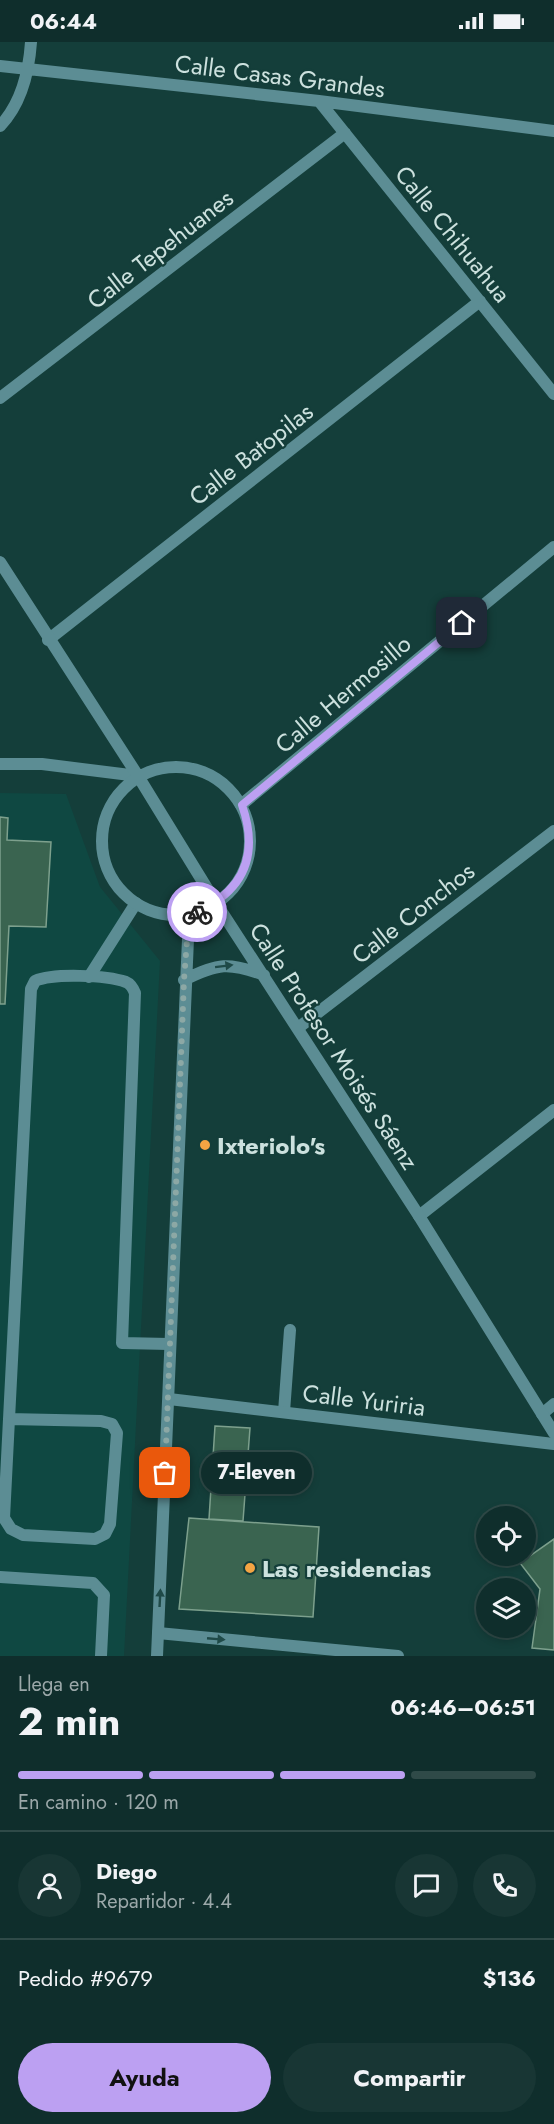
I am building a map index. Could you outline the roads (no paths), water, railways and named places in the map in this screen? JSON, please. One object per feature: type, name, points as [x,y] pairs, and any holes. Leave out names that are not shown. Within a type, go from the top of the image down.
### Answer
[{"type":"street","points":[[0,126],[17,100],[29,68],[31,42]]},
{"type":"street","name":"Calle Casas Grandes","points":[[0,66],[319,101],[554,131]]},
{"type":"street","name":"Calle Chihuahua","points":[[319,101],[554,394]]},
{"type":"street","name":"Calle Tepehuanes","points":[[0,398],[345,133]]},
{"type":"street","name":"Calle Batopilas","points":[[48,640],[480,301]]},
{"type":"street","name":"Calle Hermosillo","points":[[242,805],[554,547]]},
{"type":"street","name":"Calle Profesor Moisés Sáenz","points":[[0,562],[48,640],[138,776],[216,903],[419,1216],[554,1432]]},
{"type":"street","points":[[0,764],[42,764],[138,776]]},
{"type":"street","points":[[176,766],[196,769],[214,777],[230,789],[242,805],[249,826],[250,848],[244,870],[233,888],[216,903],[189,915],[155,912],[136,903],[120,890],[108,872],[102,852],[102,831],[108,811],[119,793],[138,776],[156,769],[176,766]]},
{"type":"street","name":"Calle Conchos","points":[[298,1028],[554,831]]},
{"type":"street","points":[[89,977],[136,903]]},
{"type":"street","points":[[157,1656],[184,980],[189,915]]},
{"type":"street","points":[[184,980],[202,971],[228,965],[237,965],[264,975]]},
{"type":"street","points":[[9,1419],[101,1420],[112,1424],[117,1433],[110,1524],[105,1534],[95,1539],[23,1535],[11,1529],[4,1518],[9,1419],[31,989],[34,981],[44,977],[89,977],[125,982],[135,993],[122,1343],[169,1344]]},
{"type":"street","points":[[419,1216],[554,1110]]},
{"type":"street","points":[[284,1412],[290,1330]]},
{"type":"street","name":"Calle Yuriria","points":[[169,1399],[554,1444]]},
{"type":"street","points":[[542,1414],[554,1404]]},
{"type":"street","points":[[0,1577],[93,1582],[104,1595],[101,1656]]},
{"type":"street","points":[[158,1633],[398,1656]]},
{"type":"place","name":"Ixteriolo's","points":[[205,1145]]},
{"type":"place","name":"7-Eleven","points":[[165,1473]]},
{"type":"place","name":"Las residencias","points":[[250,1568]]}]
